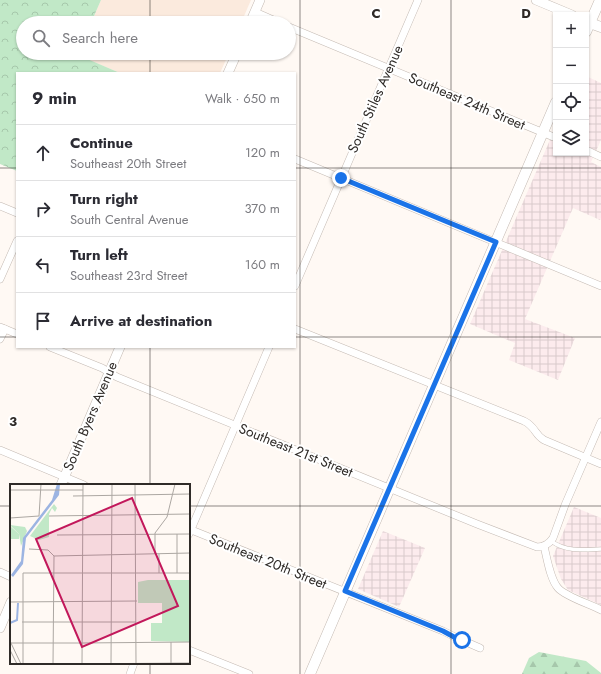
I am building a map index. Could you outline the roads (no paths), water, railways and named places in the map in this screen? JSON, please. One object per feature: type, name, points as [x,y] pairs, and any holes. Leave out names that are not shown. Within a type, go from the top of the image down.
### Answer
[{"type":"main road","points":[[589,21],[600,0]]},
{"type":"main road","points":[[589,25],[601,27]]},
{"type":"main road","points":[[310,674],[553,109]]},
{"type":"street","points":[[253,16],[260,0]]},
{"type":"street","name":"South Stiles Avenue","points":[[296,284],[418,0]]},
{"type":"street","points":[[536,0],[565,12]]},
{"type":"street","points":[[255,12],[264,16]]},
{"type":"street","name":"Southeast 24th Street","points":[[296,30],[553,137]]},
{"type":"street","points":[[228,72],[234,60]]},
{"type":"street","points":[[589,151],[601,157]]},
{"type":"street","points":[[296,159],[601,286]]},
{"type":"street","points":[[0,206],[16,213]]},
{"type":"street","points":[[0,279],[16,243]]},
{"type":"street","points":[[0,339],[2,328],[16,334]]},
{"type":"street","points":[[296,329],[528,423],[532,426],[538,436],[544,440],[601,464]]},
{"type":"street","name":"Southeast 21st Street","points":[[52,348],[102,368],[117,377],[472,522],[533,546],[544,546]]},
{"type":"street","name":"South Byers Avenue","points":[[63,481],[120,348]]},
{"type":"street","points":[[190,531],[269,348]]},
{"type":"street","points":[[601,422],[551,541],[544,546],[555,584],[559,589],[601,610]]},
{"type":"street","points":[[0,450],[63,481],[79,484]]},
{"type":"street","name":"Southeast 20th Street","points":[[190,531],[345,591],[443,631],[480,648]]},
{"type":"street","points":[[0,572],[10,577]]},
{"type":"street","points":[[0,628],[10,604]]},
{"type":"street","points":[[190,650],[249,674]]},
{"type":"street","points":[[130,674],[134,664]]},
{"type":"lane","points":[[551,541],[556,546],[573,550],[601,549]]}]
